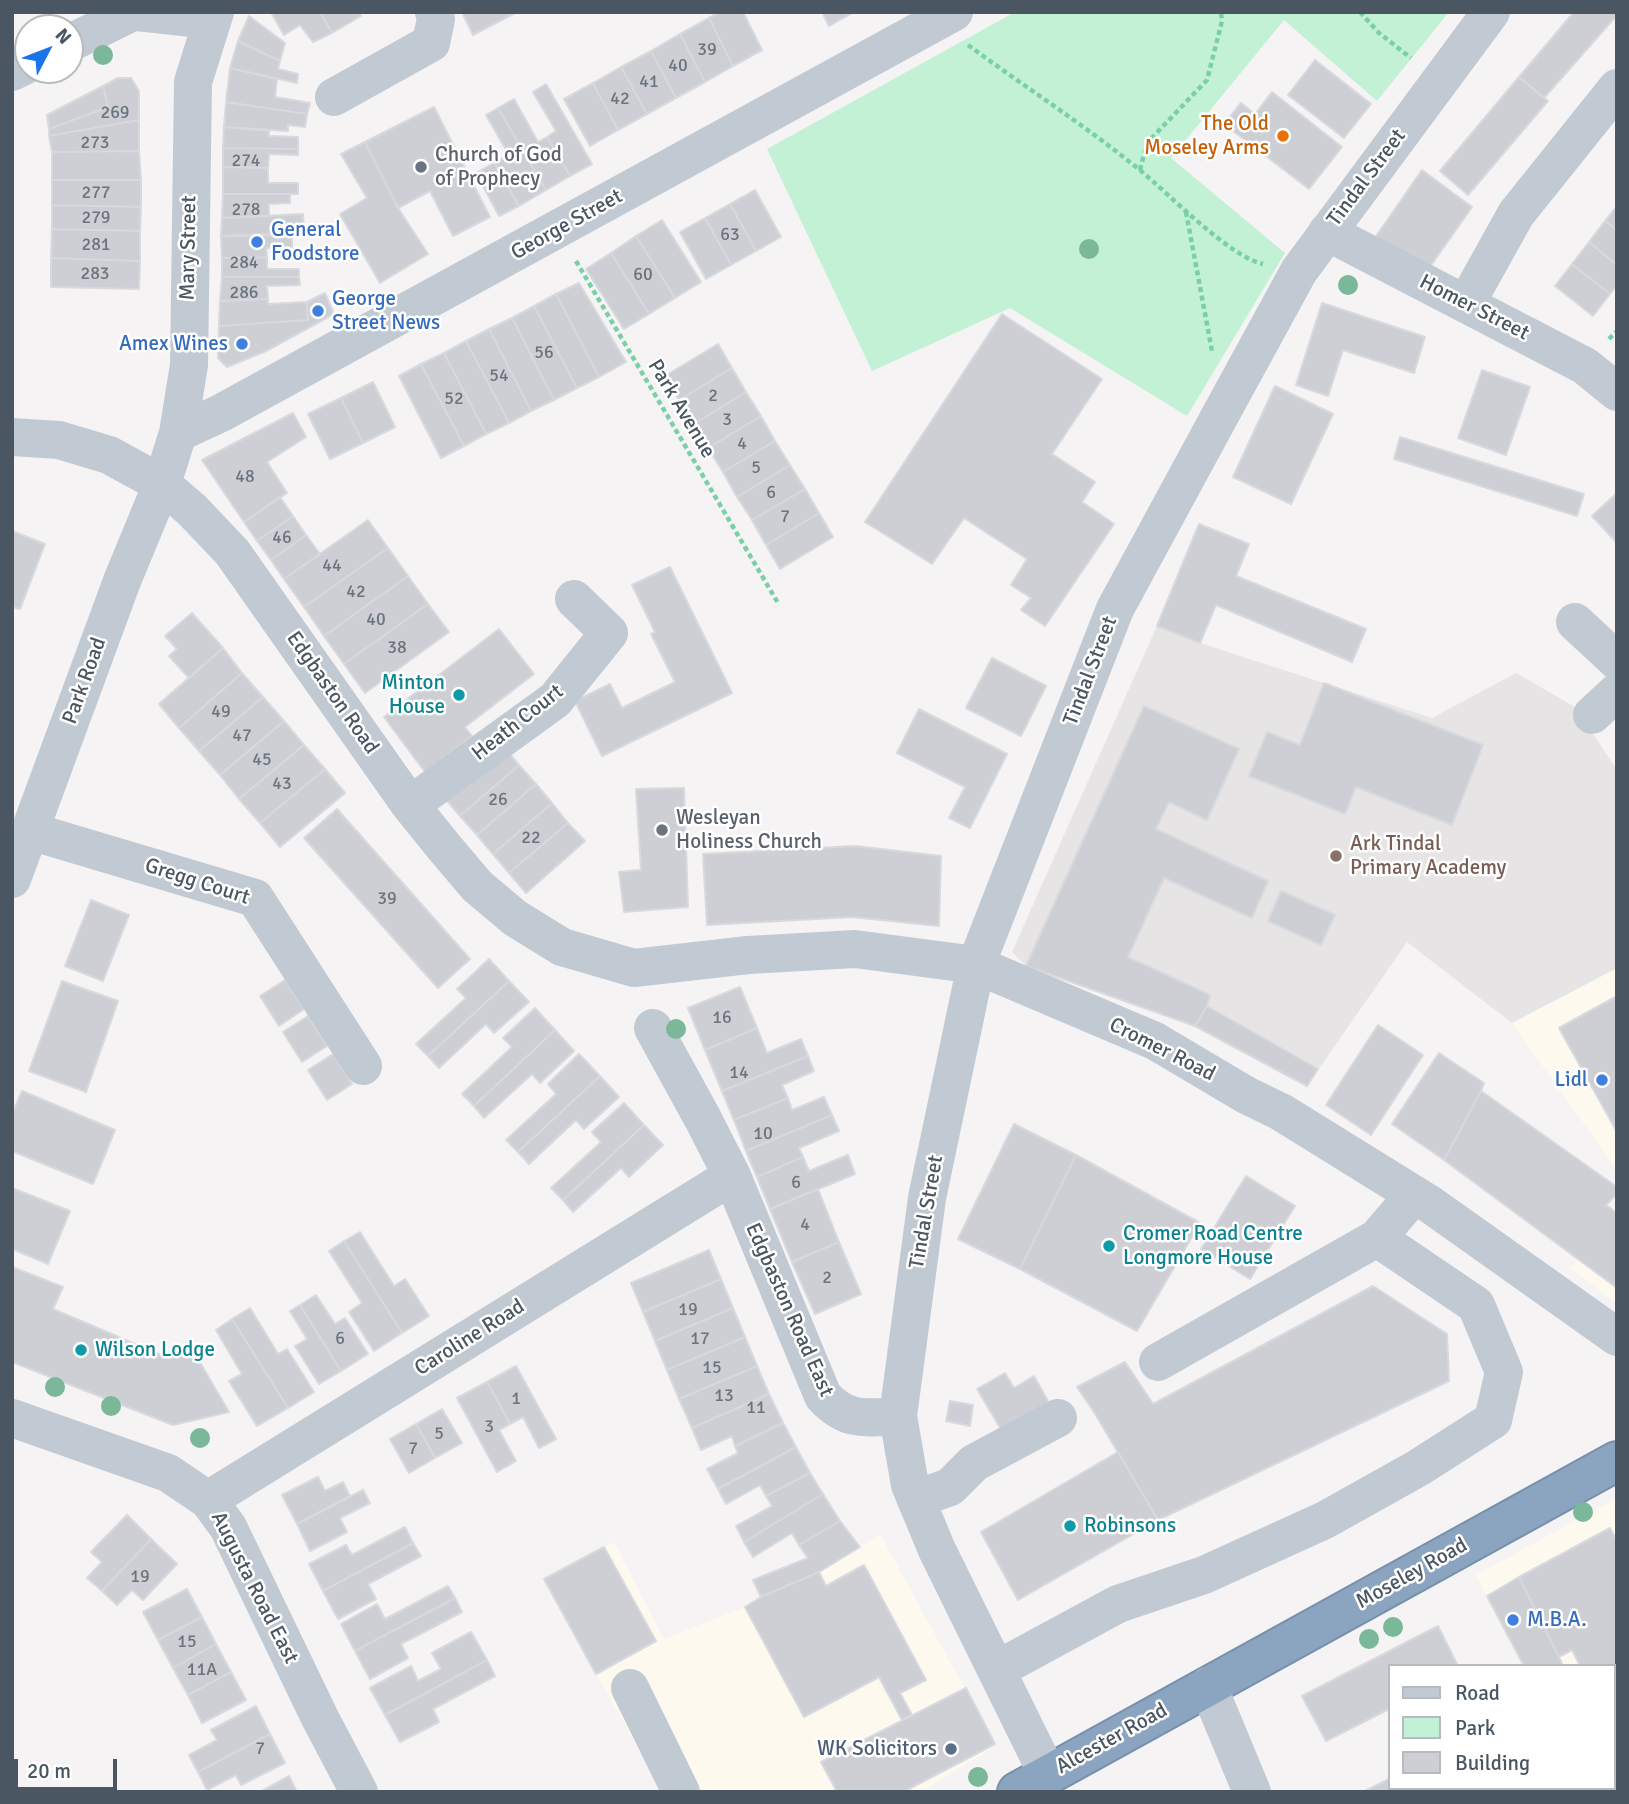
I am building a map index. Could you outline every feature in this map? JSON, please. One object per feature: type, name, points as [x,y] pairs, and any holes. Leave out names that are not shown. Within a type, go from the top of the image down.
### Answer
[{"type":"highway","name":"Moseley Road","points":[[1208,1686],[1617,1461]]},
{"type":"highway","name":"Alcester Road","points":[[1032,1784],[1208,1686]]},
{"type":"street","points":[[84,36],[135,12],[213,16]]},
{"type":"street","points":[[334,97],[431,43],[436,19],[434,12]]},
{"type":"street","name":"Tindal Street","points":[[898,1416],[927,1198],[976,965],[1115,609],[1298,271],[1491,12]]},
{"type":"street","name":"Mary Street","points":[[162,484],[178,433],[188,365],[193,82],[213,16]]},
{"type":"street","name":"George Street","points":[[178,433],[220,413],[558,230],[945,17]]},
{"type":"street","points":[[1466,304],[1516,214],[1617,88]]},
{"type":"street","name":"Homer Street","points":[[1327,232],[1585,366],[1617,392]]},
{"type":"street","name":"Edgbaston Road","points":[[12,437],[59,440],[72,444],[109,456],[162,484],[192,510],[232,552],[410,804],[477,886],[515,918],[562,947],[634,968],[643,967]]},
{"type":"street","name":"Park Road","points":[[12,880],[28,808],[162,484]]},
{"type":"street","name":"Heath Court","points":[[410,804],[555,700],[586,664],[609,633],[573,599]]},
{"type":"street","points":[[1575,622],[1617,661]]},
{"type":"street","name":"Gregg Court","points":[[28,808],[256,898],[363,1066]]},
{"type":"street","name":"Cromer Road","points":[[643,967],[748,955],[855,949],[976,965],[1083,1027],[1155,1041],[1238,1107],[1281,1112],[1414,1195],[1617,1337]]},
{"type":"street","name":"Edgbaston Road East","points":[[653,1028],[704,1119],[732,1176],[823,1396],[837,1411],[863,1418],[898,1416]]},
{"type":"street","name":"Caroline Road","points":[[208,1500],[732,1176]]},
{"type":"street","points":[[1158,1362],[1377,1238],[1414,1195]]},
{"type":"street","points":[[996,1670],[1118,1604],[1204,1574],[1325,1520],[1418,1468],[1493,1420],[1504,1372],[1476,1305],[1377,1238]]},
{"type":"street","points":[[898,1416],[916,1499],[937,1550],[996,1670],[1032,1784]]},
{"type":"street","name":"Augusta Road East","points":[[12,1418],[168,1473],[208,1500],[228,1527],[320,1718],[359,1792]]},
{"type":"street","points":[[916,1499],[950,1487],[974,1463],[1058,1418]]},
{"type":"street","points":[[1208,1686],[1252,1792]]},
{"type":"street","points":[[630,1688],[681,1792]]},
{"type":"path","points":[[1360,12],[1379,33],[1440,80]]},
{"type":"path","points":[[1140,170],[1146,142],[1207,80],[1222,13]]},
{"type":"path","points":[[945,17],[1140,170],[1186,211],[1250,261],[1298,271]]},
{"type":"path","points":[[1186,211],[1213,357]]},
{"type":"path","name":"Park Avenue","points":[[558,230],[778,603]]},
{"type":"path","points":[[1607,341],[1617,331]]},
{"type":"shaded area","name":"Ark Tindal Primary Academy","points":[[1157,626],[1200,643],[1432,718],[1516,673],[1575,707],[1617,770],[1617,968],[1512,1023],[1407,942],[1307,1086],[1195,1026],[1026,966],[1012,952]]},
{"type":"shaded area","points":[[1617,968],[1617,1170],[1512,1023]]},
{"type":"shaded area","points":[[1617,1203],[1617,1304],[1571,1268]]},
{"type":"shaded area","points":[[1617,1498],[1617,1792],[1615,1664],[1523,1664],[1476,1575]]},
{"type":"shaded area","points":[[880,1534],[995,1744],[993,1748],[921,1792],[662,1792],[544,1579],[614,1542],[664,1639],[745,1607],[761,1597],[819,1572]]},
{"type":"green space","points":[[1015,12],[1449,12],[1377,101],[1284,20],[1171,158],[1285,253],[1187,416],[1010,308],[872,371],[767,149]]},
{"type":"building","points":[[271,12],[320,12],[332,33],[313,42],[300,25],[284,35]]},
{"type":"building","points":[[320,12],[359,12],[361,16],[332,33]]},
{"type":"building","points":[[462,12],[517,12],[473,35]]},
{"type":"building","points":[[720,12],[743,12],[762,50],[733,66],[709,18]]},
{"type":"building","points":[[822,12],[854,12],[829,26]]},
{"type":"building","points":[[1574,12],[1617,12],[1617,15],[1544,98],[1519,77]]},
{"type":"building","points":[[249,16],[285,43],[280,61],[238,41]]},
{"type":"building","points":[[709,18],[733,66],[705,82],[680,34]]},
{"type":"building","points":[[680,34],[705,82],[676,98],[651,51]]},
{"type":"building","points":[[238,41],[280,61],[278,69],[298,74],[297,83],[230,68]]},
{"type":"building","points":[[651,51],[676,98],[647,114],[621,67]]},
{"type":"building","points":[[1315,60],[1371,104],[1344,138],[1288,95]]},
{"type":"building","points":[[621,67],[647,114],[618,130],[593,83]]},
{"type":"building","points":[[230,68],[277,79],[275,97],[310,103],[307,114],[226,102]]},
{"type":"building","points":[[1519,77],[1548,101],[1468,195],[1440,171]]},
{"type":"building","points":[[118,78],[131,78],[139,91],[139,120],[49,136],[49,129],[108,107],[103,86]]},
{"type":"building","points":[[593,83],[618,130],[590,146],[564,99]]},
{"type":"building","points":[[546,84],[592,164],[570,176],[547,137],[556,131],[533,92]]},
{"type":"building","points":[[103,86],[108,107],[49,129],[47,115]]},
{"type":"building","name":"The Old Moseley Arms","points":[[1272,92],[1342,147],[1309,189],[1224,124],[1241,103],[1255,114]]},
{"type":"building","points":[[514,99],[538,142],[547,137],[570,176],[546,190],[498,108]]},
{"type":"building","points":[[226,102],[307,114],[305,127],[288,125],[288,131],[224,127]]},
{"type":"building","name":"Church of God of Prophecy","points":[[434,107],[490,217],[453,236],[430,191],[398,208],[365,142]]},
{"type":"building","points":[[498,108],[546,190],[519,206],[494,163],[509,155],[486,115]]},
{"type":"building","points":[[139,120],[139,151],[52,152],[49,136]]},
{"type":"building","points":[[224,127],[269,131],[269,136],[298,137],[298,149],[223,148]]},
{"type":"building","points":[[365,142],[398,208],[428,254],[380,283],[340,214],[367,198],[341,154]]},
{"type":"building","points":[[223,148],[298,149],[298,155],[269,154],[268,168],[223,167]]},
{"type":"building","points":[[139,151],[141,180],[52,180],[52,152]]},
{"type":"building","points":[[494,163],[519,206],[499,216],[476,173]]},
{"type":"building","points":[[223,167],[268,168],[268,183],[298,183],[298,194],[223,194]]},
{"type":"building","points":[[1422,170],[1472,207],[1427,271],[1372,242]]},
{"type":"building","points":[[52,180],[141,180],[141,207],[52,205]]},
{"type":"building","points":[[755,190],[781,237],[756,251],[730,204]]},
{"type":"building","points":[[223,194],[290,194],[290,203],[269,204],[269,216],[222,218]]},
{"type":"building","points":[[730,204],[756,251],[731,265],[705,218]]},
{"type":"building","points":[[52,205],[141,207],[140,231],[52,229]]},
{"type":"building","points":[[1617,206],[1617,230],[1605,221]]},
{"type":"building","points":[[303,214],[304,233],[221,236],[222,218]]},
{"type":"building","points":[[705,218],[731,265],[706,279],[680,232]]},
{"type":"building","points":[[662,220],[701,282],[675,298],[636,236]]},
{"type":"building","points":[[1605,221],[1617,230],[1617,265],[1589,242]]},
{"type":"building","points":[[52,229],[140,231],[140,261],[51,258]]},
{"type":"building","name":"General Foodstore","points":[[292,235],[292,247],[266,248],[267,257],[222,258],[221,236]]},
{"type":"building","points":[[636,236],[675,298],[649,314],[611,253]]},
{"type":"building","points":[[1589,242],[1617,265],[1617,285],[1610,294],[1572,264]]},
{"type":"building","points":[[611,253],[649,314],[624,329],[586,269]]},
{"type":"building","points":[[267,257],[267,269],[299,269],[299,277],[222,277],[222,258]]},
{"type":"building","points":[[51,258],[140,261],[139,289],[51,287]]},
{"type":"building","points":[[1572,264],[1610,294],[1593,316],[1555,286]]},
{"type":"building","points":[[222,277],[299,277],[300,285],[267,286],[268,299],[220,301]]},
{"type":"building","points":[[579,283],[626,362],[599,377],[556,294]]},
{"type":"building","points":[[325,293],[334,314],[266,351],[227,367],[218,358],[219,326],[308,320],[307,302]]},
{"type":"building","points":[[556,294],[599,377],[577,388],[534,306]]},
{"type":"building","points":[[268,299],[268,304],[307,302],[308,320],[219,326],[220,301]]},
{"type":"building","points":[[1322,303],[1425,337],[1414,373],[1343,350],[1328,396],[1296,385]]},
{"type":"building","points":[[534,306],[577,388],[554,400],[512,318]]},
{"type":"building","points":[[1002,314],[1102,379],[1052,454],[1095,482],[1082,502],[1114,524],[1045,626],[1021,610],[1031,598],[1011,585],[1027,559],[964,518],[932,564],[865,522]]},
{"type":"building","points":[[512,318],[554,400],[531,411],[489,329]]},
{"type":"building","points":[[489,329],[531,411],[509,423],[466,341]]},
{"type":"building","points":[[466,341],[509,423],[486,434],[444,353]]},
{"type":"building","points":[[718,344],[732,368],[679,400],[665,376]]},
{"type":"building","points":[[444,353],[486,434],[464,446],[421,364]]},
{"type":"building","points":[[421,364],[464,446],[441,458],[399,376]]},
{"type":"building","points":[[732,368],[746,392],[694,424],[679,400]]},
{"type":"building","points":[[1482,370],[1530,387],[1506,455],[1458,438]]},
{"type":"building","points":[[373,382],[395,427],[363,443],[341,398]]},
{"type":"building","points":[[1275,386],[1333,414],[1291,504],[1233,477]]},
{"type":"building","points":[[746,392],[761,416],[708,448],[694,424]]},
{"type":"building","points":[[341,398],[363,443],[330,459],[308,414]]},
{"type":"building","points":[[293,413],[306,437],[267,462],[287,493],[244,522],[202,460]]},
{"type":"building","points":[[761,416],[775,441],[723,472],[708,448]]},
{"type":"building","points":[[1400,437],[1584,494],[1577,516],[1394,459]]},
{"type":"building","points":[[775,441],[790,465],[737,497],[723,472]]},
{"type":"building","points":[[790,465],[805,489],[752,520],[737,497]]},
{"type":"building","points":[[805,489],[819,513],[766,545],[752,520]]},
{"type":"building","points":[[1617,493],[1617,543],[1592,516]]},
{"type":"building","points":[[280,497],[293,516],[257,541],[244,522]]},
{"type":"building","points":[[819,513],[833,537],[780,569],[766,545]]},
{"type":"building","points":[[293,516],[306,535],[271,560],[257,541]]},
{"type":"building","points":[[368,520],[388,548],[304,607],[284,579]]},
{"type":"building","points":[[1199,524],[1249,544],[1236,576],[1366,629],[1352,662],[1216,605],[1200,643],[1157,626]]},
{"type":"building","points":[[12,531],[45,544],[20,609],[12,607]]},
{"type":"building","points":[[306,535],[320,554],[284,579],[271,560]]},
{"type":"building","points":[[388,548],[408,576],[324,636],[304,607]]},
{"type":"building","points":[[670,567],[732,693],[602,756],[575,701],[610,684],[622,708],[675,682],[651,634],[655,632],[632,585]]},
{"type":"building","points":[[408,576],[428,604],[344,664],[324,636]]},
{"type":"building","points":[[428,604],[449,632],[365,693],[344,664]]},
{"type":"building","points":[[192,613],[223,648],[189,678],[169,656],[177,649],[165,636]]},
{"type":"building","name":"Minton House","points":[[499,629],[534,674],[465,727],[472,736],[425,772],[384,717]]},
{"type":"building","points":[[223,648],[242,673],[179,728],[159,704]]},
{"type":"building","points":[[992,658],[1046,686],[1021,736],[966,708]]},
{"type":"building","points":[[242,673],[263,697],[199,751],[179,728]]},
{"type":"building","points":[[1324,683],[1483,745],[1452,825],[1356,787],[1345,814],[1249,776],[1267,732],[1300,745]]},
{"type":"building","points":[[263,697],[284,721],[220,775],[199,751]]},
{"type":"building","points":[[1144,706],[1239,749],[1207,820],[1169,802],[1156,829],[1268,881],[1252,918],[1164,878],[1128,957],[1210,995],[1195,1026],[1026,966]]},
{"type":"building","points":[[919,709],[1007,754],[970,828],[949,818],[965,787],[897,753]]},
{"type":"building","points":[[284,721],[304,745],[239,799],[220,775]]},
{"type":"building","points":[[304,745],[325,769],[260,823],[239,799]]},
{"type":"building","points":[[503,746],[519,765],[460,816],[444,797]]},
{"type":"building","points":[[519,765],[536,784],[477,835],[460,816]]},
{"type":"building","points":[[325,769],[345,793],[280,847],[260,823]]},
{"type":"building","points":[[536,784],[552,803],[493,854],[477,835]]},
{"type":"building","name":"Wesleyan Holiness Church","points":[[684,788],[688,907],[624,912],[619,872],[641,870],[636,789]]},
{"type":"building","points":[[552,803],[568,823],[509,873],[493,854]]},
{"type":"building","points":[[337,809],[470,959],[438,988],[304,838]]},
{"type":"building","points":[[568,823],[585,841],[526,893],[509,873]]},
{"type":"building","points":[[855,846],[941,856],[939,926],[852,917],[707,925],[703,854]]},
{"type":"building","points":[[1281,891],[1335,915],[1321,945],[1268,921]]},
{"type":"building","points":[[91,900],[129,915],[103,981],[65,966]]},
{"type":"building","points":[[489,959],[509,981],[428,1056],[416,1044],[466,998],[457,989]]},
{"type":"building","points":[[285,980],[304,1009],[279,1026],[260,996]]},
{"type":"building","points":[[62,981],[118,1001],[86,1092],[29,1071]]},
{"type":"building","points":[[509,981],[529,1002],[494,1033],[486,1024],[439,1068],[428,1056]]},
{"type":"building","points":[[740,987],[757,1028],[705,1050],[688,1008]]},
{"type":"building","name":"Lidl","points":[[1617,996],[1617,1132],[1559,1028]]},
{"type":"building","points":[[1207,1006],[1318,1069],[1307,1086],[1195,1026]]},
{"type":"building","points":[[535,1008],[555,1030],[474,1106],[462,1094],[512,1047],[503,1038]]},
{"type":"building","points":[[308,1016],[327,1046],[302,1062],[283,1032]]},
{"type":"building","points":[[1378,1025],[1423,1055],[1371,1135],[1326,1105]]},
{"type":"building","points":[[757,1028],[767,1053],[801,1039],[808,1056],[722,1091],[705,1050]]},
{"type":"building","points":[[555,1030],[574,1051],[540,1083],[532,1074],[484,1118],[474,1106]]},
{"type":"building","points":[[1439,1053],[1484,1083],[1444,1160],[1392,1124]]},
{"type":"building","points":[[333,1054],[352,1084],[327,1100],[308,1070]]},
{"type":"building","points":[[579,1054],[600,1076],[518,1152],[506,1140],[556,1094],[548,1084]]},
{"type":"building","points":[[808,1056],[814,1071],[782,1085],[788,1098],[734,1120],[722,1091]]},
{"type":"building","points":[[600,1076],[619,1097],[584,1129],[576,1120],[529,1164],[518,1152]]},
{"type":"building","points":[[22,1091],[115,1130],[93,1184],[12,1151],[12,1114]]},
{"type":"building","points":[[1481,1091],[1617,1187],[1617,1194],[1606,1205],[1617,1213],[1617,1288],[1444,1160]]},
{"type":"building","points":[[824,1097],[832,1115],[746,1151],[734,1120],[788,1098],[792,1110]]},
{"type":"building","points":[[624,1103],[644,1125],[563,1200],[551,1188],[601,1142],[592,1132]]},
{"type":"building","points":[[832,1115],[839,1131],[799,1148],[803,1157],[757,1177],[746,1151]]},
{"type":"building","points":[[1014,1124],[1076,1155],[1020,1269],[958,1239]]},
{"type":"building","points":[[644,1125],[663,1145],[629,1177],[621,1168],[573,1212],[563,1200]]},
{"type":"building","points":[[848,1155],[855,1174],[770,1209],[757,1177],[803,1157],[809,1171]]},
{"type":"building","name":"Cromer Road Centre Longmore House","points":[[1076,1155],[1200,1223],[1137,1331],[1020,1269]]},
{"type":"building","points":[[1246,1176],[1295,1206],[1250,1279],[1201,1249]]},
{"type":"building","points":[[12,1188],[70,1211],[48,1264],[12,1249]]},
{"type":"building","points":[[818,1189],[839,1242],[792,1262],[770,1209]]},
{"type":"building","points":[[360,1232],[394,1286],[405,1279],[429,1316],[402,1333],[344,1241]]},
{"type":"building","points":[[344,1241],[402,1333],[374,1351],[349,1312],[362,1303],[329,1251]]},
{"type":"building","points":[[839,1242],[861,1294],[815,1314],[792,1262]]},
{"type":"building","points":[[709,1250],[721,1279],[643,1312],[631,1283]]},
{"type":"building","name":"Wilson Lodge","points":[[12,1267],[63,1287],[53,1309],[168,1358],[188,1342],[229,1412],[173,1425],[12,1362]]},
{"type":"building","points":[[721,1279],[733,1308],[655,1341],[643,1312]]},
{"type":"building","points":[[1373,1286],[1447,1334],[1449,1381],[1158,1520],[1077,1387],[1125,1362],[1153,1404]]},
{"type":"building","points":[[316,1295],[335,1324],[345,1318],[368,1354],[341,1371],[300,1305]]},
{"type":"building","points":[[300,1305],[341,1371],[319,1384],[295,1346],[307,1339],[290,1311]]},
{"type":"building","points":[[250,1308],[278,1354],[287,1349],[314,1392],[288,1408],[232,1319]]},
{"type":"building","points":[[733,1308],[745,1337],[667,1370],[655,1341]]},
{"type":"building","points":[[232,1319],[288,1408],[257,1426],[229,1381],[242,1374],[216,1330]]},
{"type":"building","points":[[745,1337],[757,1366],[679,1399],[667,1370]]},
{"type":"building","points":[[516,1366],[556,1439],[539,1448],[523,1417],[510,1424],[487,1382]]},
{"type":"building","points":[[757,1366],[769,1394],[692,1428],[679,1399]]},
{"type":"building","points":[[1005,1373],[1014,1388],[1034,1376],[1049,1403],[1002,1431],[977,1389]]},
{"type":"building","points":[[487,1382],[510,1424],[499,1430],[516,1461],[497,1472],[457,1398]]},
{"type":"building","points":[[769,1394],[783,1423],[735,1446],[732,1436],[701,1450],[692,1428]]},
{"type":"building","points":[[950,1401],[973,1405],[970,1426],[946,1421]]},
{"type":"building","points":[[442,1409],[462,1443],[435,1458],[416,1424]]},
{"type":"building","points":[[783,1423],[796,1447],[718,1489],[707,1469],[738,1453],[735,1446]]},
{"type":"building","points":[[416,1424],[435,1458],[409,1473],[390,1439]]},
{"type":"building","points":[[796,1447],[810,1473],[766,1496],[760,1485],[726,1504],[718,1489]]},
{"type":"building","name":"Robinsons","points":[[1118,1452],[1158,1520],[1018,1600],[981,1532]]},
{"type":"building","points":[[810,1473],[823,1494],[744,1542],[736,1526],[772,1506],[766,1496]]},
{"type":"building","points":[[318,1477],[325,1491],[343,1482],[350,1496],[297,1524],[282,1495]]},
{"type":"building","points":[[363,1490],[370,1503],[340,1518],[347,1532],[310,1551],[297,1524]]},
{"type":"building","points":[[823,1494],[840,1521],[799,1545],[792,1533],[753,1557],[744,1542]]},
{"type":"building","points":[[127,1515],[151,1539],[102,1591],[87,1578],[102,1562],[91,1552]]},
{"type":"building","points":[[840,1521],[860,1547],[819,1572],[761,1597],[753,1580],[808,1558],[799,1545]]},
{"type":"building","points":[[405,1527],[413,1543],[323,1591],[309,1564],[346,1545],[352,1555]]},
{"type":"building","points":[[1610,1528],[1617,1541],[1617,1733],[1615,1664],[1579,1664],[1572,1650],[1559,1657],[1519,1577]]},
{"type":"building","points":[[151,1539],[177,1564],[143,1600],[132,1590],[117,1605],[102,1591]]},
{"type":"building","points":[[413,1543],[421,1556],[368,1584],[376,1599],[338,1619],[323,1591]]},
{"type":"building","points":[[604,1547],[656,1641],[596,1674],[544,1579]]},
{"type":"building","points":[[864,1565],[926,1680],[900,1693],[912,1715],[902,1720],[879,1677],[804,1717],[745,1607],[761,1597],[819,1572],[826,1586]]},
{"type":"building","points":[[1519,1577],[1562,1664],[1523,1664],[1487,1596]]},
{"type":"building","points":[[448,1586],[455,1598],[355,1651],[341,1624],[377,1604],[385,1619]]},
{"type":"building","points":[[187,1589],[202,1617],[158,1640],[143,1612]]},
{"type":"building","points":[[455,1598],[462,1612],[401,1644],[408,1658],[370,1679],[355,1651]]},
{"type":"building","points":[[202,1617],[216,1644],[173,1668],[158,1640]]},
{"type":"building","points":[[1438,1626],[1457,1664],[1388,1664],[1388,1710],[1326,1741],[1302,1696]]},
{"type":"building","points":[[471,1632],[487,1660],[385,1715],[370,1688],[411,1666],[418,1681],[441,1669],[432,1653]]},
{"type":"building","points":[[216,1644],[231,1672],[188,1695],[173,1668]]},
{"type":"building","points":[[487,1660],[495,1676],[433,1709],[439,1722],[400,1742],[385,1715]]},
{"type":"building","points":[[231,1672],[246,1700],[202,1723],[188,1695]]},
{"type":"building","points":[[966,1688],[995,1744],[903,1792],[837,1792],[821,1762]]},
{"type":"building","points":[[256,1706],[270,1734],[198,1772],[189,1755],[217,1740],[211,1730]]},
{"type":"building","points":[[270,1734],[285,1763],[241,1785],[236,1775],[207,1790],[198,1772]]},
{"type":"building","points":[[1615,1760],[1617,1792],[1583,1792],[1615,1790]]},
{"type":"building","points":[[289,1776],[297,1792],[260,1792]]},
{"type":"building","points":[[1388,1780],[1388,1790],[1583,1792],[1363,1792]]},
{"type":"place","name":"The Old Moseley Arms","points":[[1283,136]]},
{"type":"place","name":"Church of God of Prophecy","points":[[421,167]]},
{"type":"place","name":"General Foodstore","points":[[257,242]]},
{"type":"place","name":"George Street News","points":[[318,311]]},
{"type":"place","name":"Amex Wines","points":[[242,344]]},
{"type":"place","name":"Minton House","points":[[459,695]]},
{"type":"place","name":"Wesleyan Holiness Church","points":[[662,830]]},
{"type":"place","name":"Ark Tindal Primary Academy","points":[[1336,856]]},
{"type":"place","name":"Lidl","points":[[1602,1080]]},
{"type":"place","name":"Cromer Road Centre Longmore House","points":[[1109,1246]]},
{"type":"place","name":"Wilson Lodge","points":[[81,1350]]},
{"type":"place","name":"Robinsons","points":[[1070,1526]]},
{"type":"place","name":"M.B.A.","points":[[1513,1620]]},
{"type":"place","name":"WK Solicitors","points":[[951,1749]]}]
